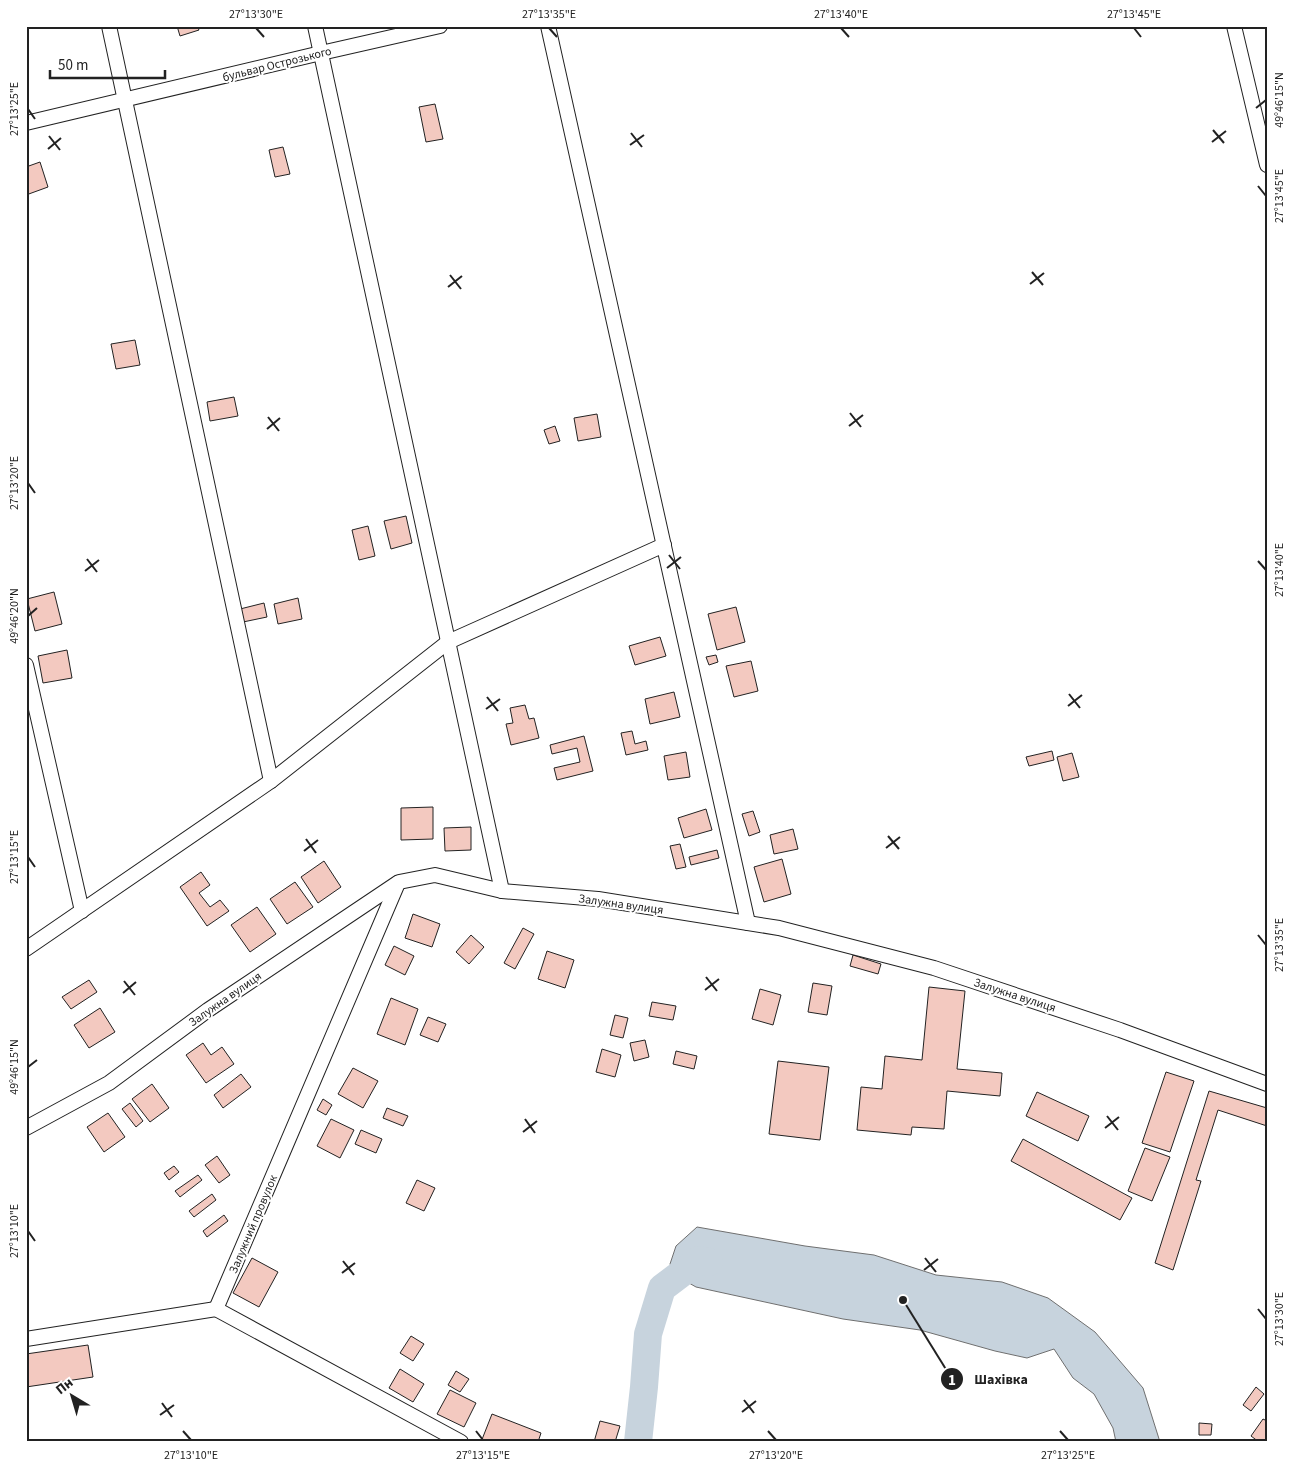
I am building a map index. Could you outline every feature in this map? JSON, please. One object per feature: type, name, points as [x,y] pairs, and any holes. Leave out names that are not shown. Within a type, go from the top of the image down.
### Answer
[{"type":"street","points":[[110,26],[271,781]]},
{"type":"street","points":[[315,26],[502,891]]},
{"type":"street","name":"бульвар Острозького","points":[[26,123],[440,26]]},
{"type":"street","points":[[548,26],[748,923]]},
{"type":"street","points":[[1234,26],[1267,165]]},
{"type":"street","points":[[26,949],[271,781],[448,642],[664,546]]},
{"type":"street","points":[[26,665],[82,911]]},
{"type":"street","name":"Залужна вулиця","points":[[26,1128],[109,1083],[208,1010],[398,882],[435,875],[502,891],[598,899],[778,928],[934,968],[1120,1030],[1267,1084]]},
{"type":"street","name":"Залужний провулок","points":[[216,1309],[398,882]]},
{"type":"street","points":[[26,1339],[216,1309],[461,1442]]},
{"type":"shaded area","points":[[697,1227],[805,1246],[874,1255],[936,1275],[1002,1282],[1048,1298],[1095,1332],[1143,1388],[1160,1442],[1116,1442],[1113,1428],[1094,1394],[1073,1378],[1054,1349],[1027,1358],[920,1330],[843,1319],[696,1287],[675,1275],[670,1264],[676,1246]]},
{"type":"building","points":[[177,26],[197,26],[199,30],[180,36]]},
{"type":"building","points":[[435,104],[443,139],[426,142],[419,107]]},
{"type":"building","points":[[283,147],[290,174],[275,177],[269,150]]},
{"type":"building","points":[[40,162],[48,187],[26,195],[26,167]]},
{"type":"building","points":[[135,340],[140,365],[116,369],[111,344]]},
{"type":"building","points":[[234,397],[238,416],[210,421],[207,402]]},
{"type":"building","points":[[597,414],[601,437],[578,441],[574,418]]},
{"type":"building","points":[[555,426],[560,441],[549,444],[544,430]]},
{"type":"building","points":[[406,516],[412,543],[391,549],[384,521]]},
{"type":"building","points":[[368,526],[375,556],[359,560],[352,530]]},
{"type":"building","points":[[54,592],[62,624],[35,631],[27,599]]},
{"type":"building","points":[[298,598],[302,619],[278,624],[274,604]]},
{"type":"building","points":[[264,603],[267,617],[243,622],[240,609]]},
{"type":"building","points":[[736,607],[745,642],[717,650],[708,614]]},
{"type":"building","points":[[660,637],[666,656],[635,665],[629,646]]},
{"type":"building","points":[[67,650],[72,678],[43,683],[38,656]]},
{"type":"building","points":[[716,655],[718,662],[709,665],[706,657]]},
{"type":"building","points":[[751,661],[758,691],[734,697],[726,666]]},
{"type":"building","points":[[674,692],[680,717],[650,724],[645,699]]},
{"type":"building","points":[[525,705],[529,719],[534,718],[539,738],[511,745],[506,724],[513,723],[510,708]]},
{"type":"building","points":[[632,731],[635,744],[646,741],[648,750],[626,755],[621,733]]},
{"type":"building","points":[[584,736],[593,771],[557,780],[554,768],[580,762],[577,748],[552,754],[550,745]]},
{"type":"building","points":[[1052,751],[1054,760],[1029,766],[1026,757]]},
{"type":"building","points":[[686,752],[690,777],[668,780],[664,756]]},
{"type":"building","points":[[1072,753],[1079,777],[1063,781],[1057,757]]},
{"type":"building","points":[[433,807],[433,839],[401,840],[401,808]]},
{"type":"building","points":[[706,809],[712,830],[684,838],[678,818]]},
{"type":"building","points":[[753,811],[760,832],[749,836],[742,814]]},
{"type":"building","points":[[471,827],[471,850],[445,851],[444,828]]},
{"type":"building","points":[[793,829],[798,849],[774,854],[770,835]]},
{"type":"building","points":[[680,844],[686,867],[676,869],[670,846]]},
{"type":"building","points":[[717,850],[719,858],[691,865],[689,857]]},
{"type":"building","points":[[782,859],[791,894],[764,902],[754,867]]},
{"type":"building","points":[[324,861],[341,887],[318,903],[301,877]]},
{"type":"building","points":[[201,872],[210,885],[199,893],[210,907],[220,900],[229,911],[207,926],[180,887]]},
{"type":"building","points":[[295,882],[313,907],[287,924],[270,899]]},
{"type":"building","points":[[257,907],[276,934],[250,952],[231,925]]},
{"type":"building","points":[[413,914],[440,924],[432,947],[405,938]]},
{"type":"building","points":[[523,928],[534,934],[515,969],[504,963]]},
{"type":"building","points":[[471,935],[484,947],[469,964],[456,952]]},
{"type":"building","points":[[394,946],[414,956],[405,975],[385,965]]},
{"type":"building","points":[[547,951],[574,960],[565,988],[538,979]]},
{"type":"building","points":[[853,955],[881,964],[878,974],[850,966]]},
{"type":"building","points":[[89,980],[97,992],[71,1009],[62,997]]},
{"type":"building","points":[[813,983],[832,986],[827,1015],[808,1012]]},
{"type":"building","points":[[929,987],[965,991],[957,1069],[1002,1073],[1000,1096],[947,1091],[944,1129],[912,1127],[911,1135],[857,1130],[861,1087],[882,1089],[885,1056],[922,1060]]},
{"type":"building","points":[[760,989],[781,995],[773,1025],[752,1019]]},
{"type":"building","points":[[391,998],[418,1009],[405,1045],[377,1034]]},
{"type":"building","points":[[652,1002],[676,1006],[673,1020],[649,1016]]},
{"type":"building","points":[[100,1008],[115,1032],[89,1048],[74,1025]]},
{"type":"building","points":[[615,1015],[628,1018],[623,1038],[610,1035]]},
{"type":"building","points":[[428,1017],[446,1024],[438,1042],[420,1035]]},
{"type":"building","points":[[645,1040],[649,1057],[634,1061],[630,1043]]},
{"type":"building","points":[[203,1043],[211,1055],[222,1047],[234,1064],[206,1083],[186,1055]]},
{"type":"building","points":[[602,1049],[621,1055],[615,1077],[596,1072]]},
{"type":"building","points":[[676,1051],[697,1056],[694,1069],[673,1064]]},
{"type":"building","points":[[778,1061],[829,1067],[820,1140],[769,1134]]},
{"type":"building","points":[[353,1068],[378,1081],[363,1108],[338,1094]]},
{"type":"building","points":[[1166,1072],[1194,1081],[1170,1152],[1142,1143]]},
{"type":"building","points":[[241,1074],[251,1087],[223,1108],[214,1095]]},
{"type":"building","points":[[152,1084],[169,1108],[150,1122],[132,1099]]},
{"type":"building","points":[[1209,1091],[1267,1108],[1267,1126],[1218,1110],[1196,1180],[1201,1181],[1173,1270],[1155,1263]]},
{"type":"building","points":[[1037,1092],[1089,1116],[1078,1141],[1026,1116]]},
{"type":"building","points":[[323,1099],[332,1105],[326,1115],[317,1110]]},
{"type":"building","points":[[130,1103],[143,1121],[136,1127],[122,1109]]},
{"type":"building","points":[[387,1108],[408,1116],[403,1126],[383,1118]]},
{"type":"building","points":[[108,1113],[125,1137],[104,1152],[87,1127]]},
{"type":"building","points":[[331,1119],[354,1130],[340,1158],[317,1146]]},
{"type":"building","points":[[361,1130],[382,1139],[376,1153],[355,1144]]},
{"type":"building","points":[[1023,1139],[1132,1198],[1120,1220],[1011,1161]]},
{"type":"building","points":[[1145,1148],[1170,1157],[1152,1201],[1128,1191]]},
{"type":"building","points":[[217,1156],[230,1175],[219,1183],[205,1165]]},
{"type":"building","points":[[174,1166],[179,1172],[169,1180],[164,1173]]},
{"type":"building","points":[[198,1175],[202,1180],[180,1197],[175,1191]]},
{"type":"building","points":[[417,1180],[435,1188],[424,1211],[406,1203]]},
{"type":"building","points":[[212,1194],[216,1200],[194,1217],[189,1211]]},
{"type":"building","points":[[224,1215],[228,1221],[207,1237],[203,1231]]},
{"type":"building","points":[[252,1258],[278,1272],[259,1307],[233,1293]]},
{"type":"building","points":[[411,1336],[424,1344],[413,1361],[400,1353]]},
{"type":"building","points":[[88,1345],[93,1377],[26,1387],[26,1354]]},
{"type":"building","points":[[400,1369],[424,1384],[413,1402],[389,1388]]},
{"type":"building","points":[[456,1371],[469,1379],[460,1392],[448,1385]]},
{"type":"building","points":[[1256,1387],[1264,1394],[1251,1411],[1243,1405]]},
{"type":"building","points":[[450,1390],[476,1403],[464,1427],[437,1414]]},
{"type":"building","points":[[492,1414],[541,1433],[538,1442],[481,1442]]},
{"type":"building","points":[[1263,1419],[1267,1421],[1267,1442],[1259,1442],[1251,1436]]},
{"type":"building","points":[[600,1421],[620,1426],[615,1442],[594,1442]]},
{"type":"building","points":[[1199,1423],[1212,1424],[1211,1435],[1199,1435]]},
{"type":"waterway","points":[[638,1442],[648,1334],[662,1288],[699,1260],[709,1262]]},
{"type":"place","name":"Шахівка","points":[[903,1300]]}]
